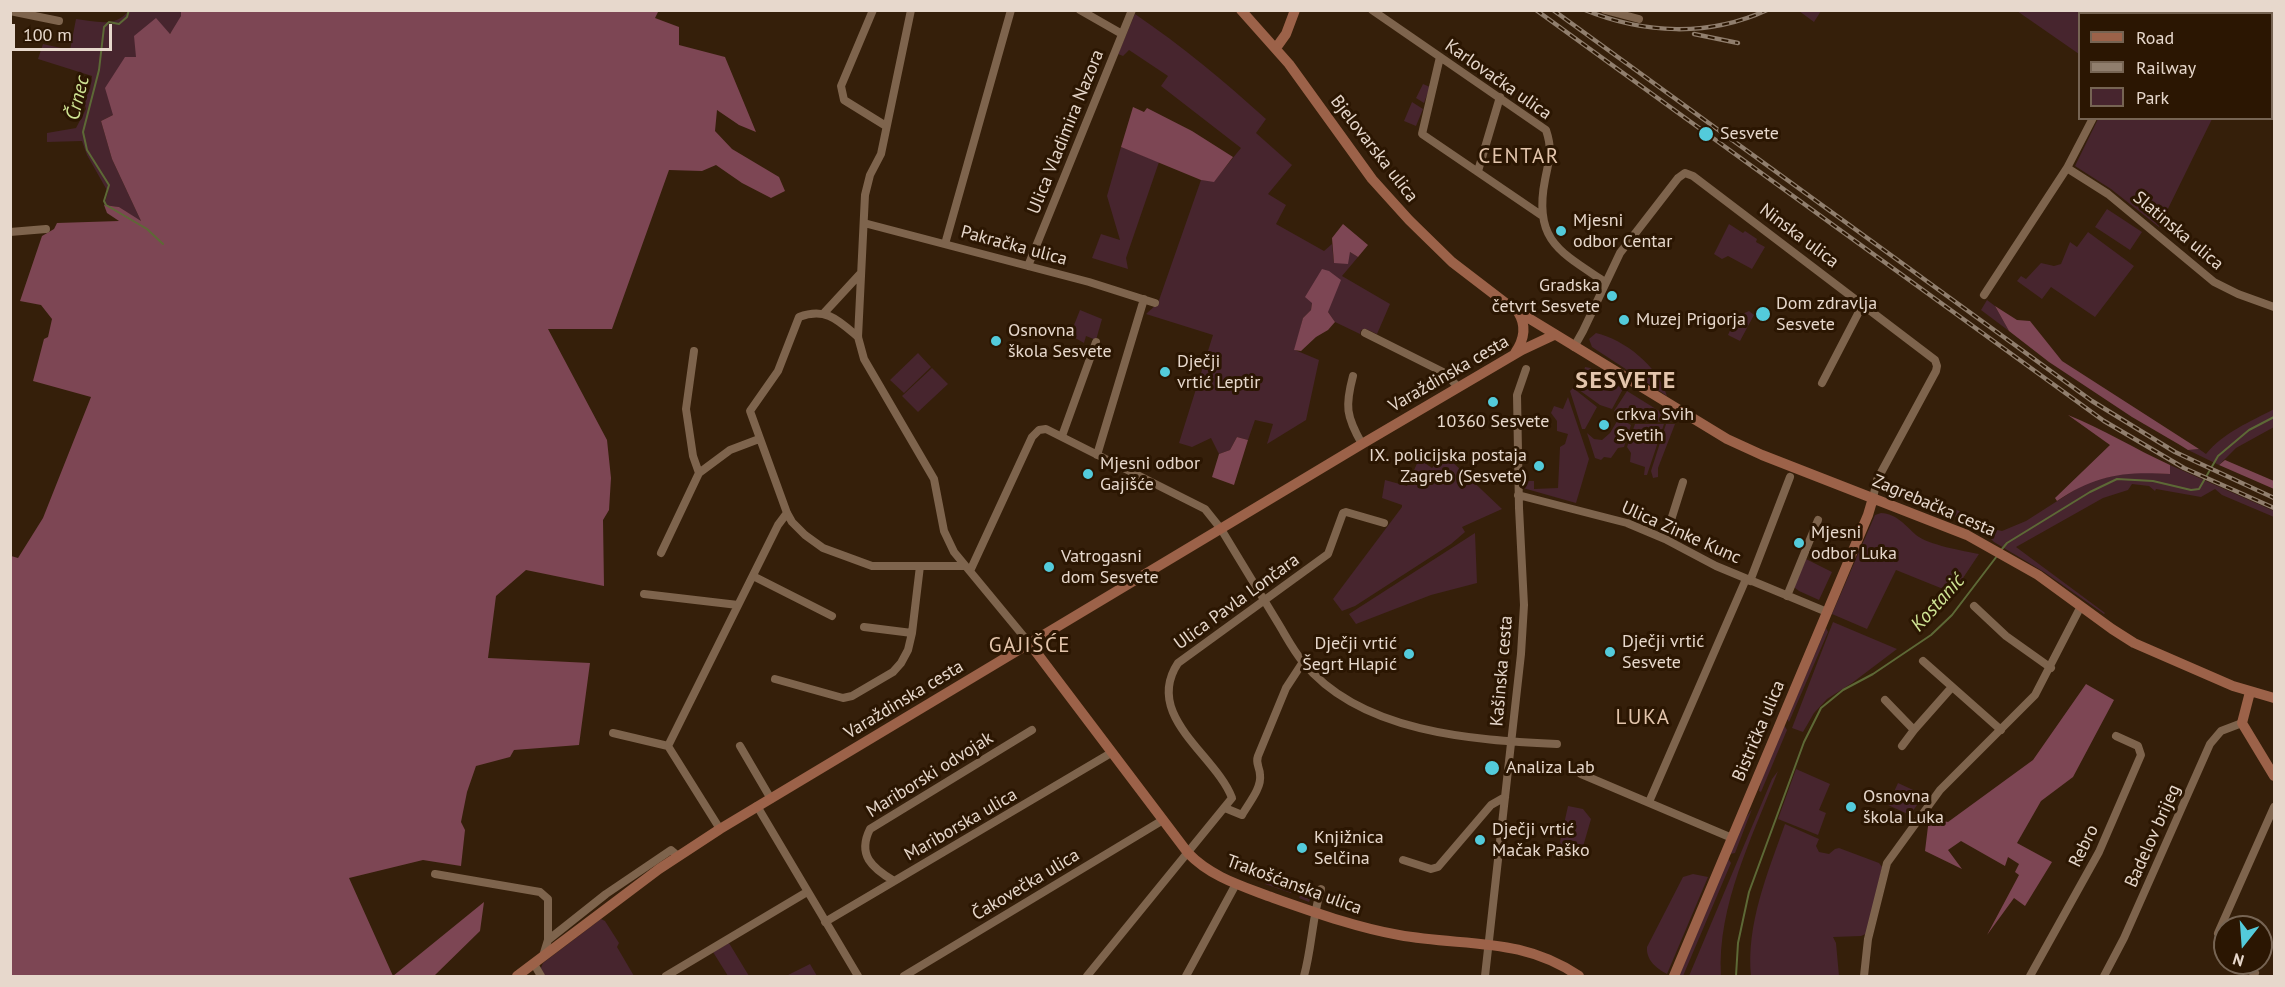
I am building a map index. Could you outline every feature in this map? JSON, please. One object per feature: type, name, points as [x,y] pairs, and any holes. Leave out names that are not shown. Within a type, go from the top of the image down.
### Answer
[{"type":"main road","name":"Bjelovarska ulica","points":[[1241,10],[1276,48],[1362,166],[1394,205],[1461,270],[1518,312],[1574,347]]},
{"type":"main road","points":[[1276,48],[1286,34],[1295,10]]},
{"type":"main road","points":[[1514,354],[1524,333],[1523,321],[1518,312]]},
{"type":"main road","name":"Varaždinska cesta","points":[[517,976],[678,856],[757,806],[1458,387],[1514,354],[1554,335]]},
{"type":"main road","name":"Zagrebačka cesta","points":[[1574,347],[1700,424],[1748,449],[1951,528],[1992,548],[2038,575],[2134,643],[2220,681],[2274,698]]},
{"type":"main road","name":"Bistrička ulica","points":[[1674,976],[1868,515],[1873,498]]},
{"type":"main road","name":"Trakošćanska ulica","points":[[1030,644],[1188,854],[1216,875],[1313,912],[1400,935],[1520,949],[1556,962],[1579,976]]},
{"type":"main road","points":[[2250,692],[2242,723],[2274,776]]},
{"type":"street","points":[[873,10],[841,86],[841,93],[844,100],[886,126]]},
{"type":"street","points":[[911,10],[880,154],[870,175],[865,195],[858,337],[864,359],[934,479],[944,531],[954,552],[1030,644]]},
{"type":"street","points":[[945,244],[1011,10]]},
{"type":"street","points":[[1080,10],[1122,34]]},
{"type":"street","name":"Ulica Vladimira Nazora","points":[[1028,266],[1132,10]]},
{"type":"street","name":"Karlovačka ulica","points":[[1372,10],[1546,130],[1552,146],[1541,201],[1541,215]]},
{"type":"street","points":[[1605,10],[1638,19]]},
{"type":"street","points":[[10,11],[59,21]]},
{"type":"street","points":[[1440,57],[1422,134],[1541,215],[1546,230],[1556,246],[1573,261],[1605,282]]},
{"type":"street","points":[[1478,171],[1500,97]]},
{"type":"street","points":[[1984,295],[2067,168],[2092,120]]},
{"type":"street","name":"Slatinska ulica","points":[[2067,168],[2108,194],[2214,282],[2238,294],[2274,307]]},
{"type":"street","name":"Ninska ulica","points":[[1574,347],[1626,244],[1678,178],[1685,173],[1697,178],[1931,356],[1937,366],[1877,480],[1873,498]]},
{"type":"street","name":"Pakračka ulica","points":[[864,223],[1089,282],[1155,303]]},
{"type":"street","points":[[10,232],[46,229]]},
{"type":"street","points":[[824,313],[860,274]]},
{"type":"street","points":[[1097,455],[1144,299]]},
{"type":"street","points":[[1822,383],[1863,304]]},
{"type":"street","points":[[858,337],[842,322],[824,313],[799,317],[778,371],[750,411],[787,513],[792,522],[805,535],[823,548],[872,566],[967,568]]},
{"type":"street","points":[[1365,333],[1445,373],[1458,387]]},
{"type":"street","points":[[1062,436],[1096,342]]},
{"type":"street","points":[[694,351],[686,409],[693,456],[699,472]]},
{"type":"street","name":"Kašinska cesta","points":[[1485,976],[1521,654],[1524,605],[1518,495],[1517,395],[1526,369]]},
{"type":"street","points":[[1353,376],[1347,409],[1362,444]]},
{"type":"street","points":[[967,568],[1032,437],[1035,432],[1044,429],[1205,509],[1221,529],[1303,662],[1334,692],[1364,709],[1411,726],[1447,734],[1511,742],[1557,744]]},
{"type":"street","points":[[661,553],[699,472],[730,450],[759,439]]},
{"type":"street","points":[[1649,802],[1748,580],[1790,477]]},
{"type":"street","points":[[1665,539],[1683,482]]},
{"type":"street","name":"Ulica Zinke Kunc","points":[[1518,495],[1628,523],[1665,539],[1709,563],[1827,612]]},
{"type":"street","name":"Ulica Pavla Lončara","points":[[1225,808],[1232,796],[1174,715],[1168,687],[1178,663],[1328,554],[1344,512],[1384,523]]},
{"type":"street","points":[[668,746],[778,525],[787,513]]},
{"type":"street","points":[[1787,596],[1818,520]]},
{"type":"street","points":[[775,679],[835,697],[852,696],[892,672],[901,663],[908,650],[920,566]]},
{"type":"street","points":[[753,576],[832,616]]},
{"type":"street","points":[[644,594],[738,605]]},
{"type":"street","points":[[1974,606],[2006,636],[2050,668]]},
{"type":"street","points":[[1864,976],[1868,939],[1887,863],[1941,790],[2035,695],[2081,606]]},
{"type":"street","points":[[864,627],[912,633]]},
{"type":"street","points":[[1923,661],[2001,730]]},
{"type":"street","points":[[1087,976],[1225,808],[1242,815],[1258,788],[1261,776],[1256,761],[1286,688],[1303,662]]},
{"type":"street","points":[[1902,746],[1952,687]]},
{"type":"street","points":[[1885,700],[1914,730]]},
{"type":"street","name":"Badelov brijeg","points":[[2104,976],[2124,938],[2210,744],[2222,731],[2242,723]]},
{"type":"street","name":"Mariborski odvojak","points":[[894,881],[881,873],[867,857],[864,841],[870,829],[1032,730]]},
{"type":"street","points":[[613,733],[668,746],[720,829]]},
{"type":"street","name":"Rebro","points":[[2030,976],[2099,852],[2141,755],[2138,746],[2116,736]]},
{"type":"street","points":[[740,746],[771,799]]},
{"type":"street","name":"Mariborska ulica","points":[[825,922],[1111,753]]},
{"type":"street","points":[[1581,774],[1732,838]]},
{"type":"street","points":[[1402,860],[1431,869],[1438,867],[1491,805],[1505,797]]},
{"type":"street","points":[[757,806],[858,976]]},
{"type":"street","points":[[2226,915],[2274,807]]},
{"type":"street","name":"Čakovečka ulica","points":[[904,976],[1162,820]]},
{"type":"street","name":"Varaždinska cesta","points":[[548,940],[606,894],[671,850],[678,856]]},
{"type":"street","points":[[435,874],[540,892],[548,899],[548,940],[543,956]]},
{"type":"street","points":[[1186,976],[1205,946],[1236,884]]},
{"type":"street","points":[[1304,976],[1310,954],[1313,912],[1321,889]]},
{"type":"street","points":[[666,976],[807,892]]},
{"type":"street","points":[[534,964],[541,976]]},
{"type":"green space","points":[[128,11],[181,11],[177,27],[133,61],[113,115],[101,121],[112,159],[142,223],[119,207],[104,205],[108,192],[87,155],[82,141],[47,142],[47,133],[76,128],[86,109],[82,94],[90,89],[92,76],[38,59],[43,44],[70,50],[76,19],[111,22]]},
{"type":"green space","points":[[1799,11],[1821,11],[1814,22]]},
{"type":"green space","points":[[2017,11],[2114,11],[2078,12],[2078,53]]},
{"type":"green space","points":[[1135,14],[1202,64],[1266,119],[1256,133],[1292,165],[1268,194],[1286,205],[1276,224],[1324,251],[1332,244],[1334,263],[1350,252],[1358,257],[1342,276],[1390,304],[1377,334],[1366,329],[1361,330],[1360,334],[1335,322],[1328,312],[1312,303],[1311,310],[1303,318],[1295,350],[1319,360],[1306,420],[1267,444],[1273,424],[1255,420],[1248,440],[1237,437],[1230,450],[1219,454],[1211,438],[1192,447],[1179,443],[1213,335],[1146,314],[1158,303],[1201,180],[1214,181],[1241,148],[1161,86],[1168,76],[1129,50],[1123,56],[1118,54]]},
{"type":"green space","points":[[1423,84],[1430,87],[1424,103],[1416,98]]},
{"type":"green space","points":[[1412,102],[1423,109],[1416,126],[1404,121]]},
{"type":"green space","points":[[2098,120],[2212,120],[2159,227],[2111,189],[2075,166]]},
{"type":"green space","points":[[1121,147],[1159,162],[1126,258],[1128,269],[1092,258],[1101,234],[1120,240],[1107,196]]},
{"type":"green space","points":[[2107,209],[2142,232],[2130,250],[2095,227]]},
{"type":"green space","points":[[1729,224],[1743,233],[1745,231],[1765,247],[1752,269],[1728,256],[1722,259],[1714,254]]},
{"type":"green space","points":[[2088,232],[2134,266],[2095,317],[2051,287],[2042,299],[2017,281],[2021,276],[2026,279],[2041,263],[2054,266],[2061,264],[2070,242],[2077,247]]},
{"type":"green space","points":[[1987,300],[1995,306],[2009,331],[1981,310]]},
{"type":"green space","points":[[1080,310],[1102,319],[1096,340],[1086,336],[1084,343],[1070,335]]},
{"type":"green space","points":[[1749,311],[1754,315],[1740,341],[1728,335],[1736,317]]},
{"type":"green space","points":[[1596,333],[1607,336],[1639,356],[1656,374],[1667,396],[1592,347],[1589,339]]},
{"type":"green space","points":[[918,353],[931,367],[904,393],[890,380]]},
{"type":"green space","points":[[1585,367],[1623,389],[1612,409],[1600,405],[1575,387],[1577,382],[1581,383]]},
{"type":"green space","points":[[932,368],[948,384],[918,412],[902,396]]},
{"type":"green space","points":[[1573,388],[1597,407],[1585,429],[1582,429],[1570,391]]},
{"type":"green space","points":[[1627,391],[1672,419],[1671,422],[1633,421],[1614,411]]},
{"type":"green space","points":[[1568,397],[1589,459],[1576,503],[1523,488],[1523,481],[1534,481],[1534,489],[1558,488],[1560,447],[1565,444],[1568,434],[1557,431],[1557,421],[1551,413],[1554,406],[1563,409]]},
{"type":"green space","points":[[2274,409],[2274,427],[2236,448],[2219,465],[2188,450],[2199,449],[2206,454],[2229,434]]},
{"type":"green space","points":[[1619,418],[1631,425],[1624,447],[1618,448],[1611,458],[1604,457],[1601,460],[1595,458],[1587,433],[1594,439],[1602,440],[1610,433]]},
{"type":"green space","points":[[1635,424],[1664,424],[1647,475],[1644,475],[1645,467],[1630,462],[1631,453],[1627,447]]},
{"type":"green space","points":[[1666,424],[1675,424],[1658,468],[1658,477],[1653,478],[1651,471]]},
{"type":"green space","points":[[1444,454],[1502,509],[1462,527],[1465,532],[1451,544],[1355,606],[1342,611],[1333,599],[1402,507],[1402,505],[1382,498],[1385,480],[1407,486],[1419,459],[1432,468]]},
{"type":"green space","points":[[2170,465],[2274,511],[2274,517],[2222,495],[2215,489],[2201,497],[2156,489],[2155,491],[2149,486],[2132,484],[2128,490],[2103,498],[2016,547],[2104,614],[2044,572],[1994,542],[1983,527],[2002,531],[2026,521],[2087,482],[2141,472],[2169,474]]},
{"type":"green space","points":[[1941,505],[1962,513],[1971,522],[1936,510]]},
{"type":"green space","points":[[1881,513],[1896,518],[1916,535],[1929,542],[1979,554],[1953,593],[1896,570],[1867,629],[1832,614],[1875,515]]},
{"type":"green space","points":[[1475,533],[1477,583],[1431,595],[1356,624],[1349,614]]},
{"type":"green space","points":[[1806,559],[1832,572],[1819,600],[1794,587]]},
{"type":"green space","points":[[1833,622],[1897,649],[1827,699],[1814,713],[1803,732],[1792,728]]},
{"type":"green space","points":[[1826,628],[1828,632],[1789,722],[1787,719]]},
{"type":"green space","points":[[1784,725],[1787,730],[1761,792],[1759,791],[1762,777]]},
{"type":"green space","points":[[1796,769],[1830,784],[1819,810],[1826,813],[1818,835],[1778,819]]},
{"type":"green space","points":[[1778,771],[1748,846],[1731,897],[1721,949],[1721,976],[1689,976],[1772,779]]},
{"type":"green space","points":[[1898,783],[1924,795],[1910,815],[1888,805]]},
{"type":"green space","points":[[1568,806],[1583,809],[1591,819],[1580,857],[1567,859],[1560,842]]},
{"type":"green space","points":[[1752,809],[1735,853],[1730,854],[1743,822]]},
{"type":"green space","points":[[1785,824],[1819,839],[1816,846],[1819,852],[1829,854],[1839,848],[1879,863],[1882,867],[1868,933],[1861,936],[1833,937],[1836,943],[1839,976],[1751,976],[1750,957],[1755,918],[1765,879]]},
{"type":"green space","points":[[1728,858],[1731,863],[1683,976],[1679,976]]},
{"type":"green space","points":[[1270,870],[1296,879],[1291,893],[1265,884]]},
{"type":"green space","points":[[1693,874],[1708,877],[1667,974],[1652,963],[1647,947],[1683,877]]},
{"type":"green space","points":[[1305,883],[1315,887],[1309,902],[1299,898]]},
{"type":"green space","points":[[601,919],[605,921],[619,943],[617,947],[634,976],[544,976],[540,970],[543,963]]},
{"type":"green space","points":[[729,943],[749,976],[728,976],[713,952]]},
{"type":"green space","points":[[810,964],[817,976],[786,976]]},
{"type":"shaded area","points":[[659,10],[655,18],[679,27],[679,45],[725,57],[756,132],[739,125],[717,110],[715,131],[732,149],[779,177],[785,191],[771,198],[742,183],[716,165],[702,171],[669,170],[612,329],[548,329],[607,440],[611,478],[609,510],[603,520],[604,586],[526,570],[496,596],[488,658],[590,663],[579,745],[514,750],[510,757],[476,766],[467,792],[461,822],[465,830],[461,866],[423,860],[349,878],[393,976],[11,976],[11,556],[18,558],[43,518],[91,397],[33,381],[52,319],[41,305],[20,301],[42,236],[54,229],[57,223],[119,221],[107,213],[104,205],[119,207],[141,221],[112,159],[101,121],[113,115],[105,88],[125,57],[136,57],[134,36],[156,18],[170,34],[181,16],[181,11]]},
{"type":"shaded area","points":[[1133,107],[1144,112],[1147,108],[1192,131],[1233,157],[1214,182],[1201,180],[1121,147]]},
{"type":"shaded area","points":[[1343,224],[1368,245],[1358,257],[1350,252],[1348,264],[1334,263],[1332,238]]},
{"type":"shaded area","points":[[1322,269],[1341,280],[1328,312],[1335,322],[1301,351],[1294,350],[1303,318],[1311,310],[1312,303],[1305,297]]},
{"type":"shaded area","points":[[1995,306],[2017,320],[2030,321],[2062,361],[2199,449],[2188,450],[2132,417],[2049,362],[2009,331]]},
{"type":"shaded area","points":[[2068,415],[2170,465],[2170,474],[2124,474],[2097,480],[2057,501],[2055,498],[2110,445]]},
{"type":"shaded area","points":[[1237,437],[1248,440],[1234,485],[1212,477],[1219,454],[1230,450]]},
{"type":"shaded area","points":[[2225,460],[2274,481],[2274,489],[2219,465]]},
{"type":"shaded area","points":[[2086,684],[2114,700],[2073,777],[2041,801],[2017,843],[2052,862],[2025,906],[2014,898],[1987,935],[2019,875],[2015,872],[2019,864],[2008,857],[2005,866],[1961,841],[1948,850],[1962,869],[1925,851],[1929,818],[1948,822],[2033,760]]},
{"type":"shaded area","points":[[484,902],[480,931],[434,976],[393,976]]},
{"type":"waterway","name":"Črnec","points":[[129,10],[127,17],[119,24],[109,22],[104,27],[99,70],[83,132],[87,150],[109,185],[104,201],[106,205],[147,229],[163,244]]},
{"type":"waterway","name":"Kostanić","points":[[2002,549],[2007,543],[2090,492],[2117,479],[2153,481],[2191,490],[2199,489],[2218,456],[2249,430],[2274,417]]},
{"type":"waterway","name":"Kostanić","points":[[1736,976],[1738,943],[1749,892],[1804,742],[1821,708],[1843,690],[1873,674],[1931,635],[1952,615],[1997,556]]},
{"type":"railway","points":[[1536,10],[2104,421],[2184,468],[2274,508]]},
{"type":"railway","points":[[1553,10],[2092,401],[2175,452],[2274,498]]},
{"type":"railway","points":[[1585,10],[1630,24],[1676,29],[1722,25],[1767,10]]},
{"type":"railway","points":[[1694,34],[1738,43]]},
{"type":"place","name":"Sesvete","points":[[1706,134]]},
{"type":"place","name":"Mjesni odbor Centar","points":[[1561,231]]},
{"type":"place","name":"Gradska četvrt Sesvete","points":[[1612,296]]},
{"type":"place","name":"Dom zdravlja Sesvete","points":[[1763,314]]},
{"type":"place","name":"Muzej Prigorja","points":[[1624,320]]},
{"type":"place","name":"Osnovna škola Sesvete","points":[[996,341]]},
{"type":"place","name":"Dječji vrtić Leptir","points":[[1165,372]]},
{"type":"place","name":"10360 Sesvete","points":[[1493,402]]},
{"type":"place","name":"crkva Svih Svetih","points":[[1604,425]]},
{"type":"place","name":"IX. policijska postaja Zagreb (Sesvete)","points":[[1539,466]]},
{"type":"place","name":"Mjesni odbor Gajišće","points":[[1088,474]]},
{"type":"place","name":"Mjesni odbor Luka","points":[[1799,543]]},
{"type":"place","name":"Vatrogasni dom Sesvete","points":[[1049,567]]},
{"type":"place","name":"Dječji vrtić Sesvete","points":[[1610,652]]},
{"type":"place","name":"Dječji vrtić Šegrt Hlapić","points":[[1409,654]]},
{"type":"place","name":"Analiza Lab","points":[[1492,768]]},
{"type":"place","name":"Osnovna škola Luka","points":[[1851,807]]},
{"type":"place","name":"Dječji vrtić Mačak Paško","points":[[1480,840]]},
{"type":"place","name":"Knjižnica Selčina","points":[[1302,848]]},
{"type":"district","name":"CENTAR","points":[[1519,157]]},
{"type":"district","name":"SESVETE","points":[[1626,381]]},
{"type":"district","name":"GAJIŠĆE","points":[[1030,646]]},
{"type":"district","name":"LUKA","points":[[1643,718]]}]
